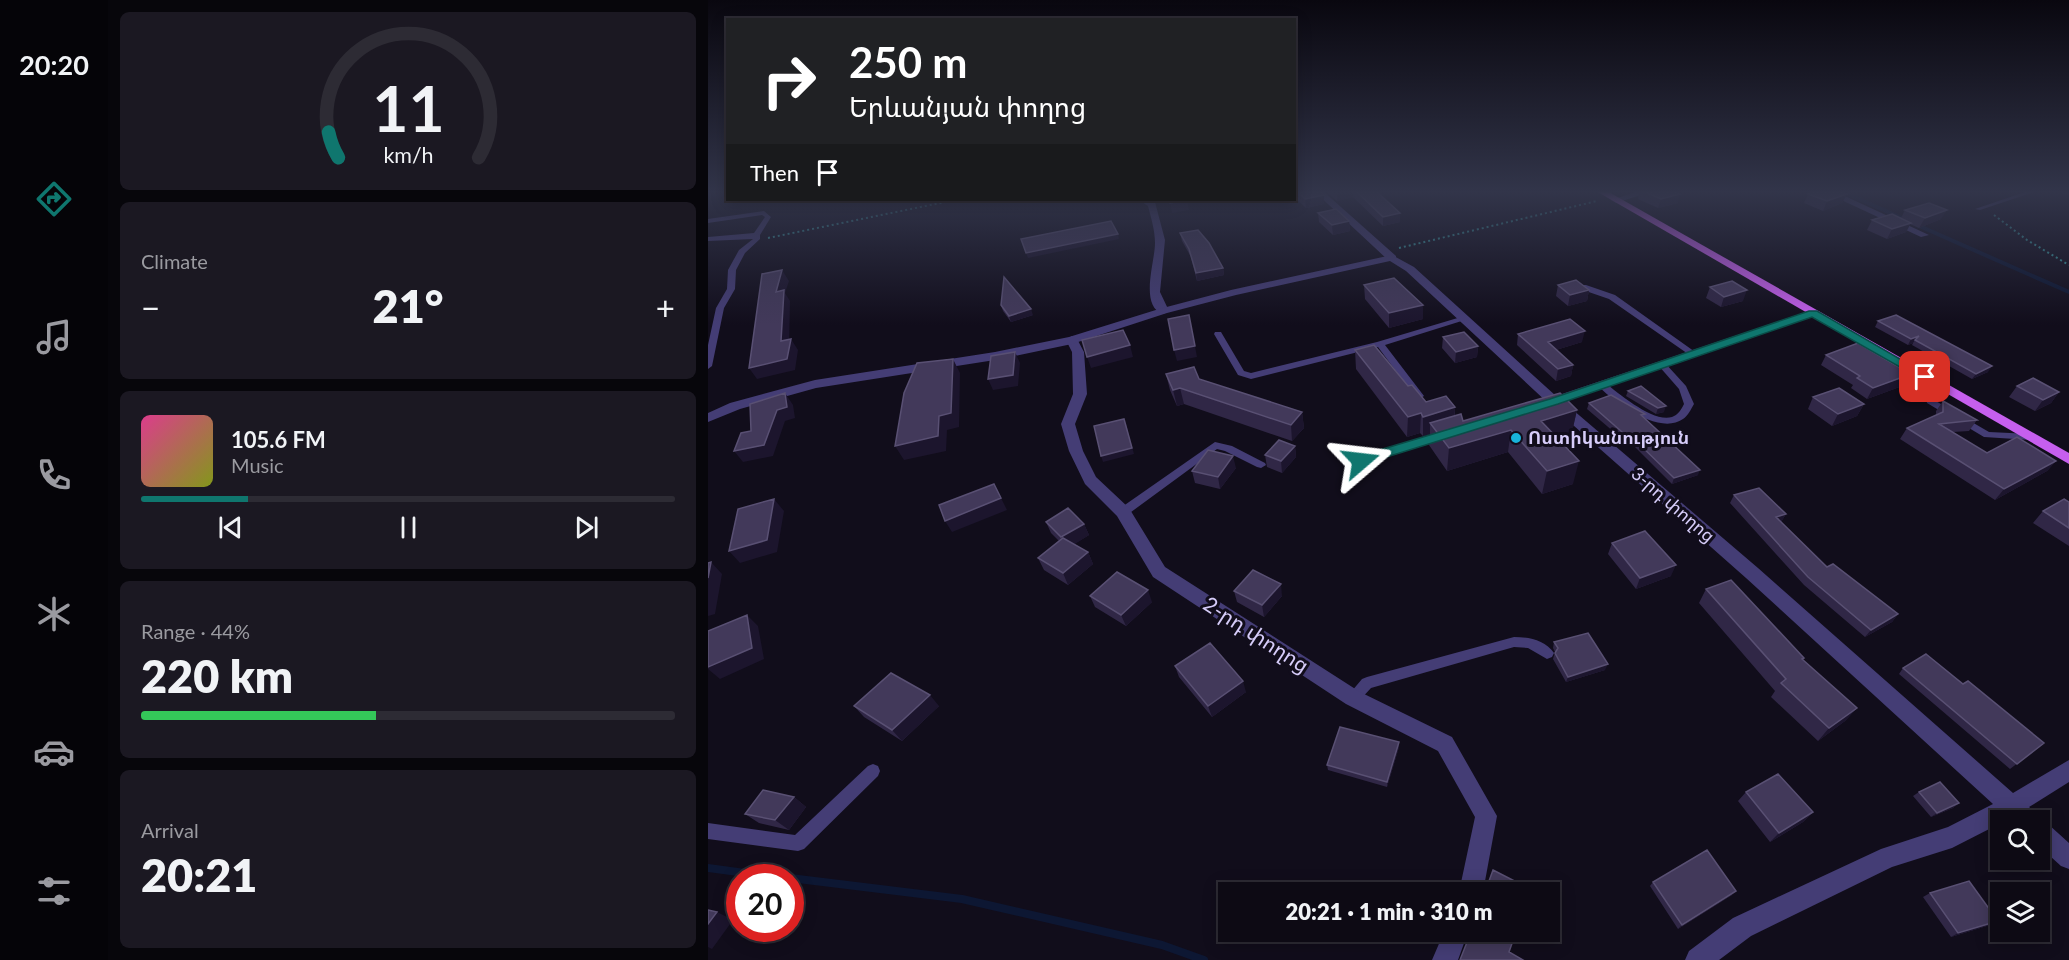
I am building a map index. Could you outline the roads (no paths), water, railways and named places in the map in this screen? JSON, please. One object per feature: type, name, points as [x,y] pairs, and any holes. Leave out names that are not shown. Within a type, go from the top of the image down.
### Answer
[{"type":"main road","points":[[1678,236],[2069,459]]},
{"type":"street","points":[[1160,236],[1161,262],[1154,292],[1163,311]]},
{"type":"street","name":"3-րդ փողոց","points":[[1368,236],[1389,255],[1410,269],[1464,319],[1548,403],[1752,573],[2016,810]]},
{"type":"street","points":[[708,418],[735,406],[814,384],[995,356],[1072,340],[1163,311],[1389,255]]},
{"type":"street","points":[[1548,403],[1813,313]]},
{"type":"street","name":"2-րդ փողոց","points":[[1072,340],[1078,352],[1080,394],[1068,424],[1073,442],[1090,480],[1123,512],[1159,572],[1353,698],[1445,744],[1486,816],[1473,882]]},
{"type":"street","points":[[2022,810],[2069,770]]},
{"type":"street","points":[[1698,960],[1742,927],[1822,886],[1888,857],[1990,823]]},
{"type":"street","points":[[2050,841],[2069,858]]},
{"type":"street","points":[[1445,960],[1452,942]]},
{"type":"lane","points":[[708,239],[756,237]]},
{"type":"lane","points":[[708,366],[711,335],[720,308],[731,289],[732,270],[742,252],[756,237]]},
{"type":"lane","points":[[1583,287],[1612,297],[1694,354]]},
{"type":"lane","points":[[708,311],[720,308]]},
{"type":"lane","points":[[1218,334],[1241,373],[1251,376],[1380,344],[1464,319]]},
{"type":"lane","points":[[1380,344],[1419,396]]},
{"type":"lane","points":[[1602,385],[1645,416],[1657,421],[1679,418],[1686,413],[1689,404],[1683,388],[1662,365]]},
{"type":"lane","points":[[1925,377],[1930,401],[1987,435],[2031,438]]},
{"type":"lane","points":[[1361,461],[1452,433]]},
{"type":"lane","points":[[1123,512],[1215,445],[1228,448],[1261,465]]},
{"type":"lane","points":[[1353,698],[1367,683],[1514,642],[1530,643],[1547,653]]},
{"type":"lane","points":[[708,831],[798,843],[873,771]]},
{"type":"waterway","points":[[1942,236],[2069,292]]},
{"type":"waterway","points":[[708,868],[726,870]]},
{"type":"waterway","points":[[804,880],[962,899],[1162,945],[1204,960]]},
{"type":"place","name":"Ոստիկանություն","points":[[1516,438]]}]
